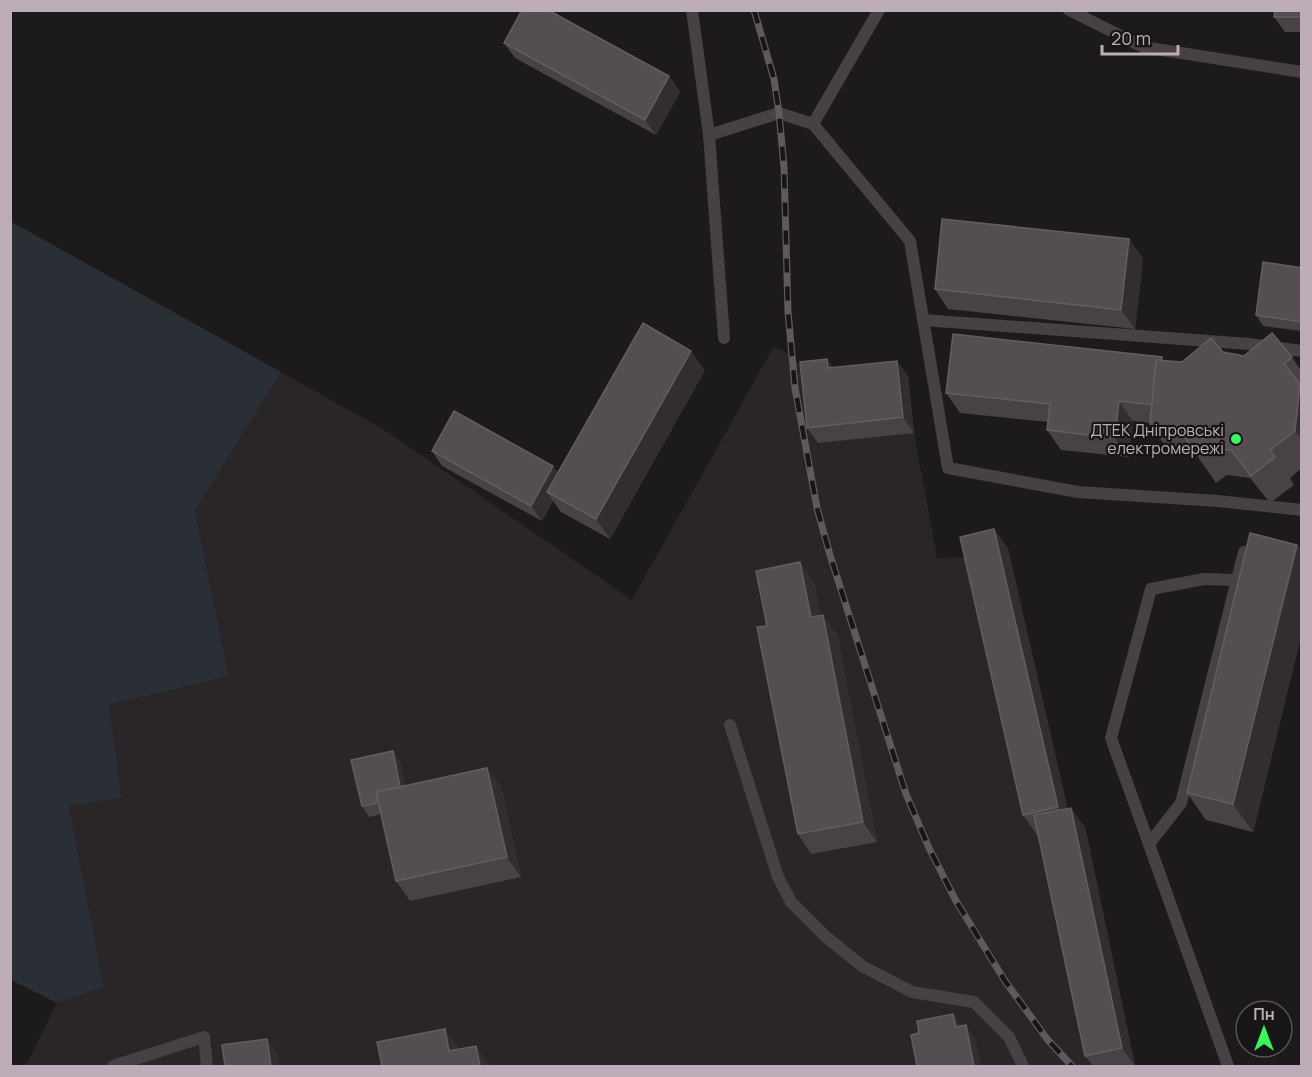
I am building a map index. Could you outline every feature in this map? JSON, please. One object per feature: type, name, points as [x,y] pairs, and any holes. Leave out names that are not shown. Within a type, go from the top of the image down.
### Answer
[{"type":"lane","points":[[692,10],[709,135],[724,338]]},
{"type":"lane","points":[[813,124],[879,10]]},
{"type":"lane","points":[[1069,10],[1143,47],[1302,72]]},
{"type":"lane","points":[[709,135],[779,113],[813,124],[910,241],[948,468],[1078,492],[1218,501],[1302,510]]},
{"type":"lane","points":[[923,320],[1249,344],[1302,351]]},
{"type":"lane","points":[[1149,844],[1181,803],[1244,552]]},
{"type":"lane","points":[[1228,1066],[1111,738],[1150,589],[1204,579],[1236,580]]},
{"type":"lane","points":[[730,725],[778,876],[791,902],[825,936],[862,966],[912,992],[974,1002],[1009,1037],[1023,1066]]},
{"type":"lane","points":[[113,1066],[204,1037],[207,1066]]},
{"type":"shaded area","points":[[10,221],[281,372],[195,511],[229,676],[109,705],[122,798],[69,806],[104,987],[57,1003],[11,980]]},
{"type":"shaded area","points":[[774,346],[791,355],[811,377],[914,433],[937,558],[974,557],[1008,549],[1072,827],[1085,827],[1135,1066],[26,1066],[57,1003],[104,987],[69,806],[122,798],[109,705],[229,676],[195,511],[281,372],[386,431],[632,600]]},
{"type":"building","points":[[522,10],[548,10],[669,76],[645,120],[504,43]]},
{"type":"building","points":[[1275,10],[1302,10],[1302,17],[1274,17]]},
{"type":"building","points":[[942,219],[1129,239],[1121,310],[935,289]]},
{"type":"building","points":[[1263,262],[1302,268],[1302,322],[1256,315]]},
{"type":"building","points":[[643,323],[691,351],[596,519],[547,492]]},
{"type":"building","name":"ДТЕК Дніпровські електромережі","points":[[1272,333],[1292,357],[1284,364],[1300,384],[1295,431],[1270,450],[1275,457],[1251,476],[1231,450],[1208,448],[1197,455],[1177,426],[1150,424],[1156,360],[1182,362],[1211,338],[1223,352],[1244,356]]},
{"type":"building","points":[[953,334],[1162,357],[1162,360],[1156,360],[1152,405],[1119,401],[1115,438],[1047,430],[1050,404],[946,393]]},
{"type":"building","points":[[827,359],[828,368],[897,361],[903,417],[807,428],[800,362]]},
{"type":"building","points":[[454,411],[553,466],[531,506],[432,451]]},
{"type":"building","points":[[994,529],[1058,807],[1023,815],[960,537]]},
{"type":"building","points":[[1250,533],[1297,545],[1233,804],[1187,793]]},
{"type":"building","points":[[800,562],[811,617],[823,615],[863,822],[798,834],[757,627],[767,626],[756,571]]},
{"type":"building","points":[[393,751],[400,787],[376,792],[378,803],[362,806],[351,760]]},
{"type":"building","points":[[487,768],[507,857],[396,881],[376,792]]},
{"type":"building","points":[[1071,808],[1122,1048],[1085,1056],[1034,815]]},
{"type":"building","points":[[953,1014],[956,1027],[966,1025],[974,1066],[917,1066],[911,1035],[919,1033],[917,1021]]},
{"type":"building","points":[[445,1029],[449,1051],[476,1046],[480,1066],[382,1066],[377,1042]]},
{"type":"building","points":[[267,1039],[271,1066],[225,1066],[222,1045]]},
{"type":"railway","points":[[754,10],[774,79],[779,113],[784,167],[788,312],[795,388],[817,508],[830,555],[906,794],[929,848],[956,901],[1005,981],[1047,1039],[1072,1066]]},
{"type":"place","name":"ДТЕК Дніпровські електромережі","points":[[1236,439]]}]
